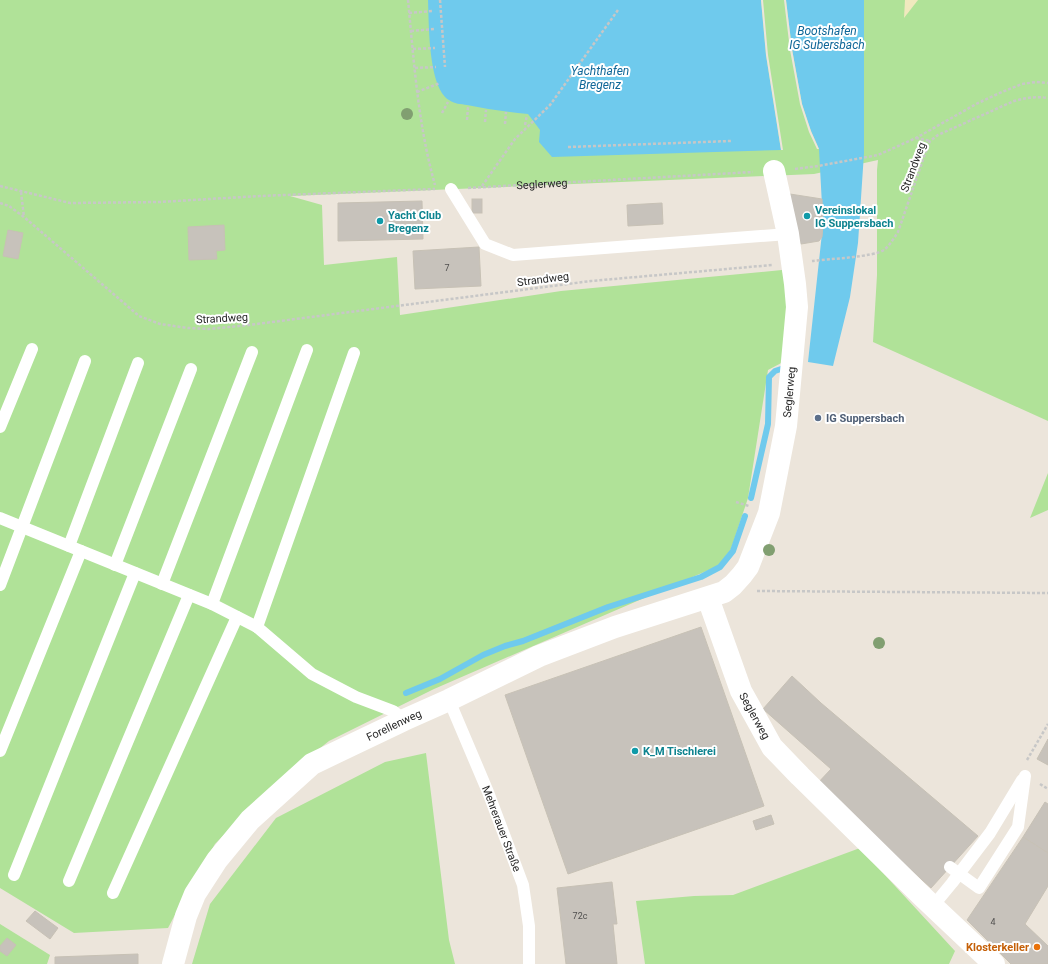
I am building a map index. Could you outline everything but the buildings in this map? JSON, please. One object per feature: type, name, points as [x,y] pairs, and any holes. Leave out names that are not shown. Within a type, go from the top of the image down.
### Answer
[{"type":"street","name":"Seglerweg","points":[[774,171],[788,234],[798,262],[797,307],[786,426],[769,513],[748,566],[733,585],[724,592],[708,598],[741,691],[772,747],[806,782],[994,964]]},
{"type":"street","name":"Forellenweg","points":[[172,964],[186,916],[195,894],[217,860],[250,820],[312,764],[539,656],[615,627],[708,598]]},
{"type":"lane","points":[[452,189],[485,244],[513,255],[788,234]]},
{"type":"lane","points":[[0,427],[32,349]]},
{"type":"lane","points":[[212,604],[307,350]]},
{"type":"lane","points":[[162,584],[252,352]]},
{"type":"lane","points":[[257,627],[354,354]]},
{"type":"lane","points":[[0,585],[85,361]]},
{"type":"lane","points":[[69,546],[138,363]]},
{"type":"lane","points":[[115,565],[191,369]]},
{"type":"lane","points":[[0,518],[212,604],[257,627],[312,674],[356,697],[393,711],[404,720]]},
{"type":"lane","points":[[0,751],[81,551]]},
{"type":"lane","points":[[14,875],[135,573]]},
{"type":"lane","points":[[69,881],[189,595]]},
{"type":"lane","points":[[113,893],[237,617]]},
{"type":"lane","name":"Mehrerauer Straße","points":[[449,700],[488,792],[523,885],[529,926],[529,964]]},
{"type":"lane","points":[[933,906],[990,832],[1025,776]]},
{"type":"lane","points":[[950,867],[978,888],[1018,827],[1025,776]]},
{"type":"path","points":[[0,186],[70,203],[159,202],[436,189],[428,162],[417,92],[408,0]]},
{"type":"path","points":[[440,0],[445,66]]},
{"type":"path","points":[[481,187],[515,140],[550,105],[618,10]]},
{"type":"path","points":[[409,13],[432,11]]},
{"type":"path","points":[[411,31],[434,29]]},
{"type":"path","points":[[413,49],[435,48]]},
{"type":"path","points":[[415,68],[436,67]]},
{"type":"path","name":"Strandweg","points":[[818,166],[868,157],[887,151],[916,138],[978,103],[1002,92],[1022,84],[1036,82],[1048,83]]},
{"type":"path","points":[[417,92],[440,83]]},
{"type":"path","name":"Strandweg","points":[[0,203],[9,206],[24,217],[139,316],[160,324],[188,328],[249,325],[591,281],[871,254],[884,250],[898,232],[930,141],[946,131],[1014,101],[1027,98],[1048,98]]},
{"type":"path","points":[[442,113],[448,102]]},
{"type":"path","points":[[467,120],[468,107]]},
{"type":"path","points":[[485,122],[486,110]]},
{"type":"path","points":[[505,124],[506,112]]},
{"type":"path","points":[[525,125],[527,115]]},
{"type":"path","points":[[916,138],[930,141]]},
{"type":"path","points":[[568,147],[731,141]]},
{"type":"path","name":"Seglerweg","points":[[452,189],[774,171]]},
{"type":"path","points":[[21,192],[24,217]]},
{"type":"path","points":[[733,585],[750,591],[1048,593]]},
{"type":"path","points":[[1025,776],[1027,761],[1048,724]]},
{"type":"green space","points":[[0,0],[1048,0],[1048,421],[873,342],[877,275],[878,160],[814,174],[290,196],[322,205],[324,265],[397,257],[400,315],[561,291],[782,270],[788,292],[787,360],[768,370],[748,498],[731,549],[718,566],[434,689],[329,741],[269,789],[215,844],[168,928],[74,933],[0,888]]},
{"type":"green space","points":[[1048,473],[1048,510],[1030,518]]},
{"type":"green space","points":[[426,753],[449,940],[455,964],[192,964],[210,904],[276,818],[385,762]]},
{"type":"green space","points":[[860,848],[955,951],[949,964],[645,964],[636,901],[694,896],[733,895]]},
{"type":"green space","points":[[0,924],[50,955],[47,964],[0,964]]},
{"type":"sand","points":[[905,0],[918,0],[904,18]]},
{"type":"water","name":"Yachthafen Bregenz","points":[[428,0],[761,0],[766,55],[781,150],[552,157],[539,142],[540,130],[528,114],[455,103],[449,100],[442,93],[433,69]]},
{"type":"water","name":"Bootshafen IG Subersbach","points":[[786,0],[864,0],[864,153],[858,243],[850,297],[833,366],[808,362],[823,224],[819,149],[802,104],[792,49]]},
{"type":"pier","points":[[761,0],[763,0],[768,55],[783,150],[781,150],[766,55]]},
{"type":"pier","points":[[784,0],[786,0],[792,49],[802,104],[819,149],[817,149],[809,132],[800,104],[790,50]]},
{"type":"waterway","points":[[751,498],[768,424],[769,377],[775,371],[784,368]]},
{"type":"waterway","points":[[406,693],[440,679],[483,655],[505,646],[523,641],[608,607],[701,577],[720,567],[733,551],[745,516]]},
{"type":"place","name":"Vereinslokal IG Suppersbach","points":[[807,216]]},
{"type":"place","name":"Yacht Club Bregenz","points":[[380,221]]},
{"type":"place","name":"IG Suppersbach","points":[[818,418]]},
{"type":"place","name":"K_M Tischlerei","points":[[635,751]]},
{"type":"place","name":"Klosterkeller","points":[[1037,947]]}]
